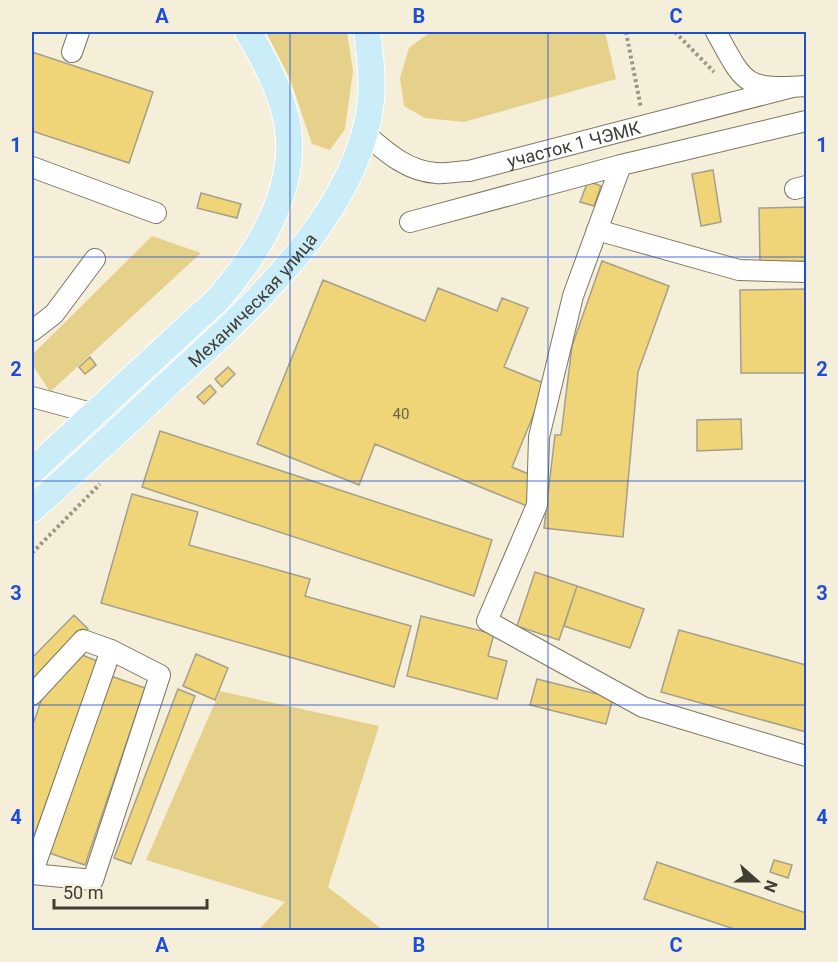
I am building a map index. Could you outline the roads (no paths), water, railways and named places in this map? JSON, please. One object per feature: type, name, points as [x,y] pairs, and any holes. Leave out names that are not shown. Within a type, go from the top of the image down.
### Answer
[{"type":"main road","name":"Механическая улица","points":[[32,471],[229,287],[263,234],[277,205],[286,173],[289,138],[280,100],[266,62],[248,32]]},
{"type":"main road","name":"Механическая улица","points":[[32,509],[195,360],[270,287],[310,238],[334,203],[352,167],[364,133],[371,101],[372,67],[368,32]]},
{"type":"main road","points":[[372,67],[385,32]]},
{"type":"street","points":[[72,52],[79,32]]},
{"type":"street","name":"участок 1 ЧЭМК","points":[[716,32],[738,71],[747,81],[760,86],[799,86]]},
{"type":"street","name":"участок 1 ЧЭМК","points":[[364,133],[394,158],[415,169],[435,173],[469,171],[644,124],[799,86]]},
{"type":"street","points":[[410,222],[621,165],[807,121]]},
{"type":"street","points":[[621,165],[573,296],[540,437],[537,505],[488,621],[643,707],[807,756]]},
{"type":"street","points":[[32,167],[156,213]]},
{"type":"street","points":[[597,230],[739,270],[807,272]]},
{"type":"street","points":[[32,331],[54,314],[95,259]]},
{"type":"street","points":[[32,397],[95,414]]},
{"type":"street","points":[[33,696],[83,639],[111,650],[160,675],[93,880],[32,874],[111,650]]}]
